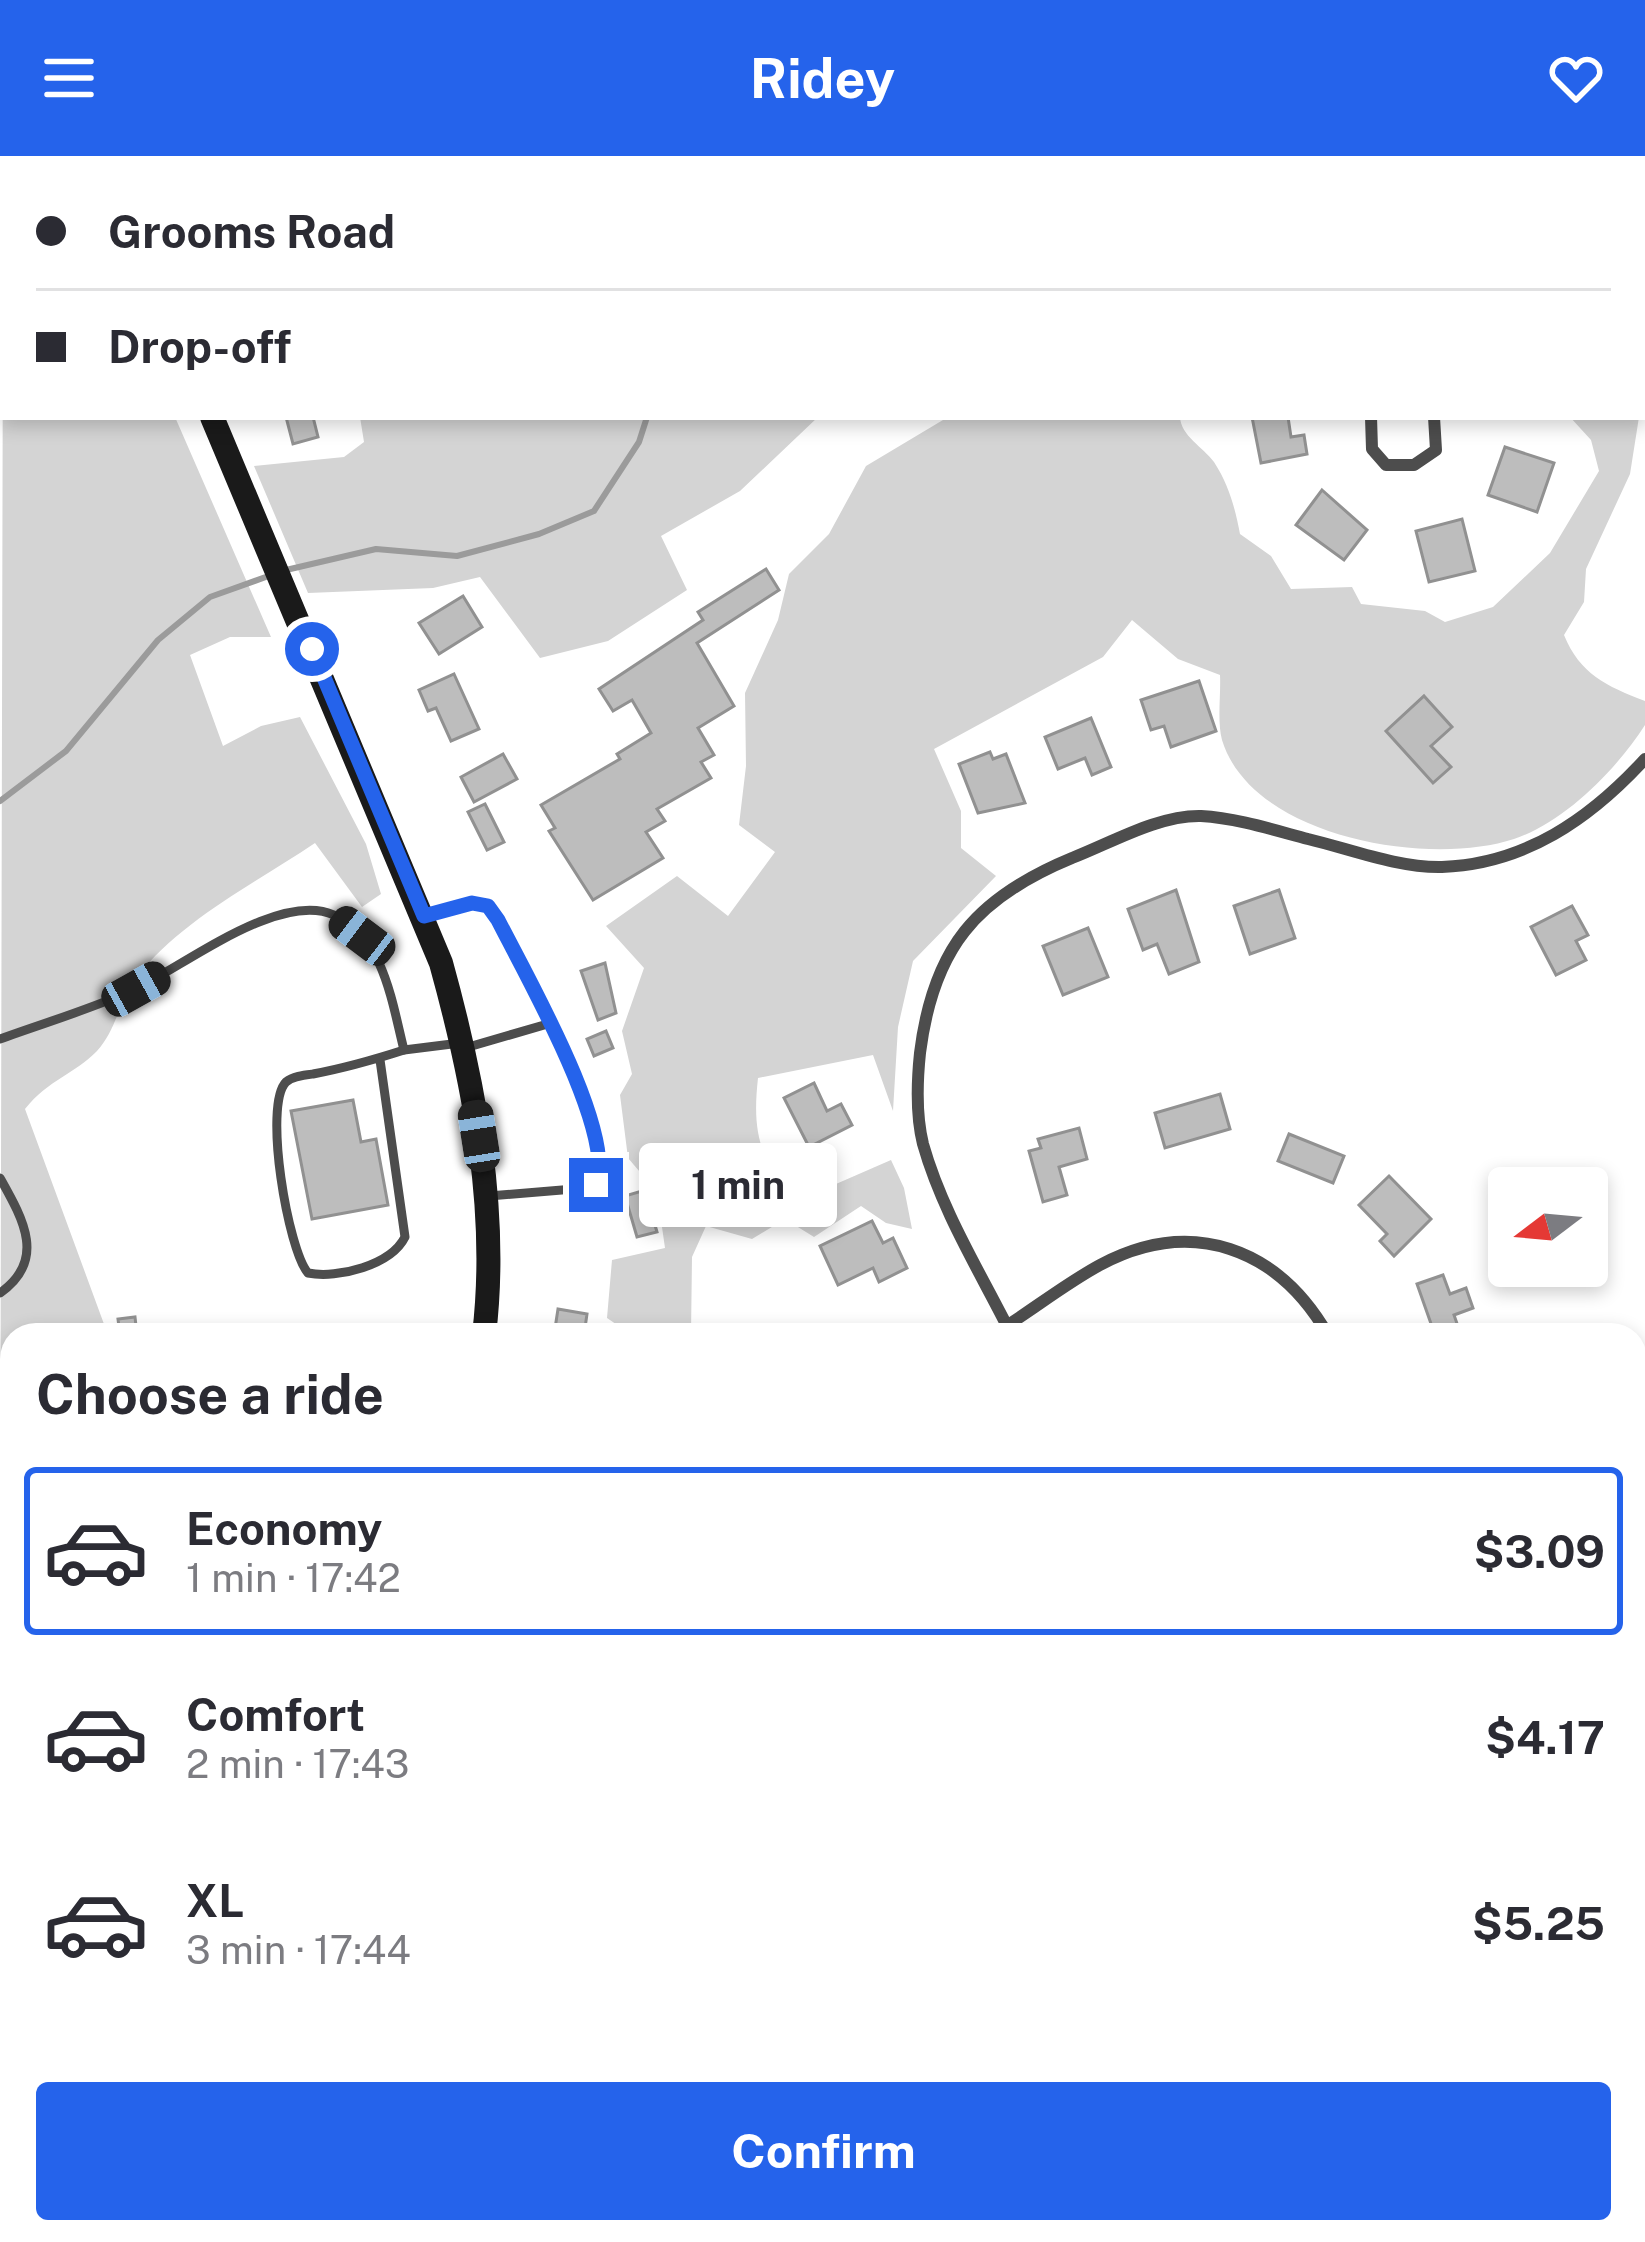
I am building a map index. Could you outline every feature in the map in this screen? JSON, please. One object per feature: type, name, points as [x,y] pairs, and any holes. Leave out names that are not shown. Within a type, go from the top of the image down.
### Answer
[{"type":"street","points":[[213,420],[424,916],[464,1045],[484,1196],[484,1323]]},
{"type":"street","points":[[1371,420],[1372,449],[1386,465],[1414,465],[1436,450],[1434,420]]},
{"type":"street","points":[[1005,1323],[937,1187],[921,1138],[918,1077],[925,1015],[945,957],[980,911],[1017,880],[1153,825],[1198,816],[1440,867],[1487,860],[1534,848],[1569,827],[1645,759]]},
{"type":"street","points":[[1012,1323],[1130,1251],[1197,1243],[1255,1258],[1281,1273],[1319,1323]]},
{"type":"lane","points":[[424,916],[472,903],[488,906],[550,1023],[584,1102],[599,1176],[586,1188],[484,1196]]},
{"type":"lane","points":[[0,1039],[136,989],[262,920],[291,911],[332,914],[362,936],[382,969],[404,1050]]},
{"type":"lane","points":[[380,1060],[405,1237],[398,1251],[386,1259],[320,1276],[308,1273],[295,1247],[280,1166],[278,1097],[285,1083],[404,1050],[464,1045],[550,1023]]},
{"type":"lane","points":[[0,1178],[27,1234],[29,1261],[16,1282],[0,1293]]},
{"type":"shaded area","points":[[3,420],[176,420],[271,637],[230,637],[190,655],[223,746],[261,726],[300,717],[366,844],[381,894],[362,907],[315,843],[220,904],[175,938],[137,977],[97,1051],[25,1109],[104,1323],[1,1323]]},
{"type":"shaded area","points":[[360,420],[815,420],[740,491],[661,536],[687,590],[608,641],[540,658],[480,577],[433,588],[308,593],[254,466],[344,457],[364,442]]},
{"type":"shaded area","points":[[943,420],[1181,420],[1224,479],[1240,534],[1271,556],[1291,589],[1352,587],[1361,604],[1425,611],[1445,622],[1493,607],[1550,553],[1599,471],[1591,440],[1573,420],[1639,420],[1630,474],[1586,569],[1584,602],[1564,635],[1578,660],[1596,677],[1645,701],[1645,725],[1588,792],[1552,820],[1514,839],[1437,849],[1347,837],[1305,822],[1268,801],[1240,774],[1222,740],[1220,675],[1178,659],[1132,620],[1103,657],[934,749],[961,811],[961,848],[996,876],[913,961],[898,1027],[893,1111],[873,1055],[758,1078],[756,1114],[761,1145],[774,1173],[797,1201],[891,1160],[904,1188],[912,1229],[886,1223],[861,1206],[814,1237],[785,1219],[752,1239],[706,1226],[692,1257],[691,1323],[614,1323],[607,1318],[612,1260],[665,1248],[657,1192],[628,1158],[620,1095],[632,1074],[622,1031],[644,968],[606,926],[677,876],[728,916],[775,852],[739,825],[746,766],[745,693],[778,620],[789,574],[829,534],[866,466]]},
{"type":"building","points":[[287,420],[314,420],[318,437],[293,444]]},
{"type":"building","points":[[1253,420],[1288,420],[1291,437],[1304,435],[1307,454],[1261,463]]},
{"type":"building","points":[[1505,447],[1554,463],[1537,512],[1488,495]]},
{"type":"building","points":[[1322,490],[1367,530],[1344,560],[1296,525]]},
{"type":"building","points":[[1462,519],[1475,571],[1429,582],[1416,531]]},
{"type":"building","points":[[766,569],[779,590],[697,643],[734,706],[698,728],[714,755],[701,762],[711,778],[657,809],[665,821],[646,832],[663,858],[593,900],[549,831],[555,828],[541,805],[620,759],[617,754],[651,733],[632,700],[613,711],[599,689],[703,620],[698,612]]},
{"type":"building","points":[[463,596],[482,627],[439,654],[419,623]]},
{"type":"building","points":[[454,674],[479,729],[451,741],[436,708],[428,711],[419,690]]},
{"type":"building","points":[[1199,681],[1216,731],[1171,747],[1164,726],[1151,730],[1141,700]]},
{"type":"building","points":[[1424,696],[1452,727],[1431,746],[1451,767],[1433,783],[1386,731]]},
{"type":"building","points":[[1091,718],[1111,767],[1092,775],[1085,758],[1058,769],[1045,737]]},
{"type":"building","points":[[990,752],[993,759],[1006,754],[1025,803],[978,813],[959,764]]},
{"type":"building","points":[[503,754],[517,779],[474,802],[461,777]]},
{"type":"building","points":[[485,804],[504,842],[487,850],[468,812]]},
{"type":"building","points":[[1176,890],[1199,962],[1169,974],[1157,944],[1143,950],[1128,909]]},
{"type":"building","points":[[1279,890],[1295,938],[1250,954],[1234,906]]},
{"type":"building","points":[[1572,906],[1588,935],[1576,941],[1586,960],[1556,975],[1531,927]]},
{"type":"building","points":[[1088,928],[1108,977],[1063,995],[1043,946]]},
{"type":"building","points":[[605,963],[616,1013],[598,1020],[581,971]]},
{"type":"building","points":[[606,1031],[613,1048],[594,1056],[587,1039]]},
{"type":"building","points":[[814,1083],[827,1111],[841,1104],[852,1125],[809,1147],[784,1098]]},
{"type":"building","points":[[1220,1094],[1230,1129],[1165,1148],[1155,1113]]},
{"type":"building","points":[[353,1100],[361,1142],[376,1139],[388,1205],[312,1219],[291,1111]]},
{"type":"building","points":[[1079,1128],[1087,1159],[1059,1167],[1067,1195],[1043,1202],[1029,1151],[1041,1148],[1038,1139]]},
{"type":"building","points":[[1289,1134],[1344,1156],[1333,1183],[1278,1161]]},
{"type":"building","points":[[1389,1176],[1431,1219],[1394,1256],[1380,1241],[1387,1234],[1359,1205]]},
{"type":"building","points":[[645,1190],[657,1232],[637,1237],[625,1196]]},
{"type":"building","points":[[872,1221],[883,1243],[893,1238],[907,1268],[879,1282],[873,1268],[838,1285],[820,1246]]},
{"type":"building","points":[[1443,1275],[1450,1294],[1466,1288],[1473,1308],[1454,1315],[1457,1323],[1431,1323],[1417,1284]]},
{"type":"building","points":[[558,1309],[587,1314],[586,1323],[556,1323]]},
{"type":"waterway","points":[[286,570],[376,549],[457,556],[539,534],[594,511],[639,442],[646,420]]},
{"type":"waterway","points":[[0,801],[66,751],[158,640],[210,597],[274,574]]},
{"type":"route","points":[[312,649],[424,916],[472,903],[488,906],[498,920],[573,1072],[599,1166],[596,1185]]}]
